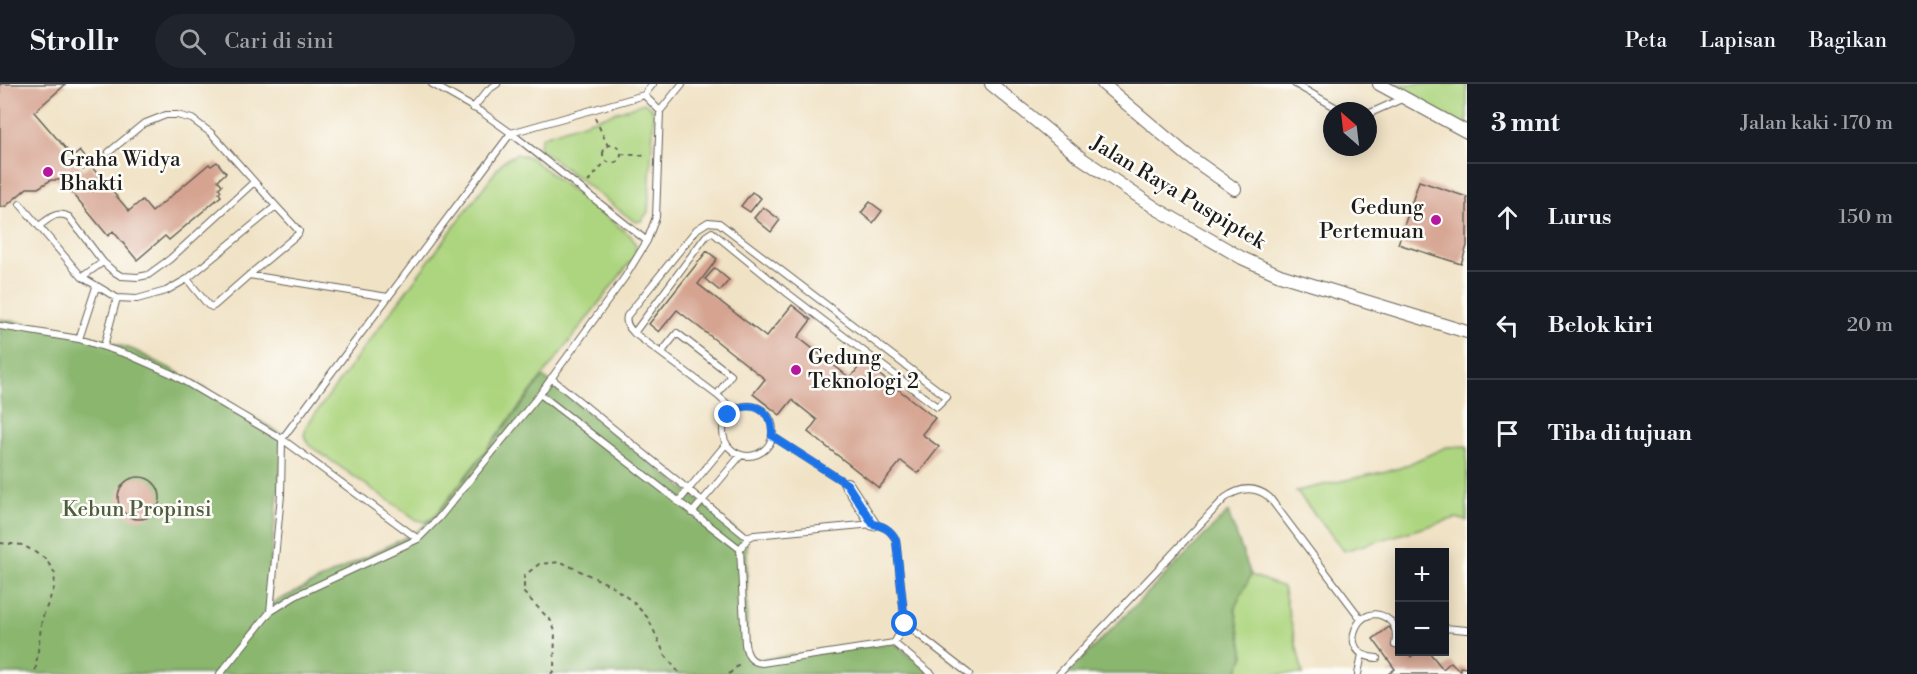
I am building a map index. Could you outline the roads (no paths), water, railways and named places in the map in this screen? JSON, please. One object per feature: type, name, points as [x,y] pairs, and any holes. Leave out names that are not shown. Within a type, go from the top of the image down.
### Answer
[{"type":"street","name":"Jalan Raya Puspiptek","points":[[991,84],[1080,158],[1157,208],[1242,258],[1280,275],[1467,332]]},
{"type":"street","points":[[1103,84],[1187,155],[1234,189]]},
{"type":"street","points":[[1379,84],[1467,132]]},
{"type":"street","points":[[847,484],[873,524]]},
{"type":"lane","points":[[432,84],[511,133],[647,241]]},
{"type":"lane","points":[[473,108],[488,90],[497,84]]},
{"type":"lane","points":[[270,612],[281,495],[282,439],[511,133],[644,95],[653,84]]},
{"type":"lane","points":[[220,674],[270,612],[297,595],[418,538],[438,519],[540,394],[647,241],[656,217],[660,111],[682,84]]},
{"type":"lane","points":[[1295,84],[1326,102]]},
{"type":"lane","points":[[644,95],[660,111]]},
{"type":"lane","points":[[1377,110],[1405,98]]},
{"type":"lane","points":[[109,152],[143,124],[166,115],[192,119],[211,133],[299,233],[212,307],[187,279]]},
{"type":"lane","points":[[39,226],[57,214],[63,214],[69,218],[103,262],[113,271],[122,276],[138,278],[148,275],[170,259],[254,182]]},
{"type":"lane","points":[[20,204],[82,277],[117,298],[137,299],[166,291],[187,279],[276,206]]},
{"type":"lane","points":[[634,333],[706,236],[710,232],[716,233],[786,292],[939,407],[946,396],[719,223],[708,222],[697,229],[627,316],[628,326],[634,333],[734,410]]},
{"type":"lane","points":[[697,229],[706,236]]},
{"type":"lane","points":[[82,277],[103,262]]},
{"type":"lane","points":[[249,275],[388,297]]},
{"type":"lane","points":[[786,292],[796,280]]},
{"type":"lane","points":[[79,339],[96,287]]},
{"type":"lane","points":[[104,346],[117,298]]},
{"type":"lane","points":[[818,316],[827,305]]},
{"type":"lane","points":[[846,336],[854,325]]},
{"type":"lane","points":[[0,326],[79,339],[104,346],[172,374],[282,439],[418,538]]},
{"type":"lane","points":[[661,352],[677,333],[731,375],[717,395]]},
{"type":"lane","points":[[878,361],[886,351]]},
{"type":"lane","points":[[551,378],[748,538]]},
{"type":"lane","points":[[913,388],[922,378]]},
{"type":"lane","points":[[540,394],[740,549]]},
{"type":"lane","points":[[747,406],[760,409],[770,419],[772,436],[763,451],[748,456],[741,455],[726,444],[723,437],[724,422],[734,410],[747,406]]},
{"type":"lane","points":[[772,436],[847,484]]},
{"type":"lane","points":[[678,502],[726,444]]},
{"type":"lane","points":[[692,513],[741,455]]},
{"type":"lane","points":[[1059,674],[1225,498],[1243,489],[1257,490],[1269,497],[1361,619]]},
{"type":"lane","points":[[894,644],[905,624],[896,540],[886,528],[873,524],[754,535],[748,538],[740,549],[745,644],[748,656],[754,662],[762,663],[894,644],[932,674]]},
{"type":"lane","points":[[1377,658],[1362,654],[1355,646],[1353,637],[1355,627],[1361,619],[1378,614],[1395,623]]},
{"type":"lane","points":[[905,624],[969,674]]},
{"type":"lane","points":[[1449,628],[1467,630]]},
{"type":"lane","points":[[1358,674],[1362,654]]},
{"type":"place","name":"Graha Widya Bhakti","points":[[48,172]]},
{"type":"place","name":"Gedung Pertemuan","points":[[1436,220]]},
{"type":"place","name":"Gedung Teknologi 2","points":[[796,370]]},
{"type":"park label","name":"Kebun Propinsi","points":[[137,510]]}]
